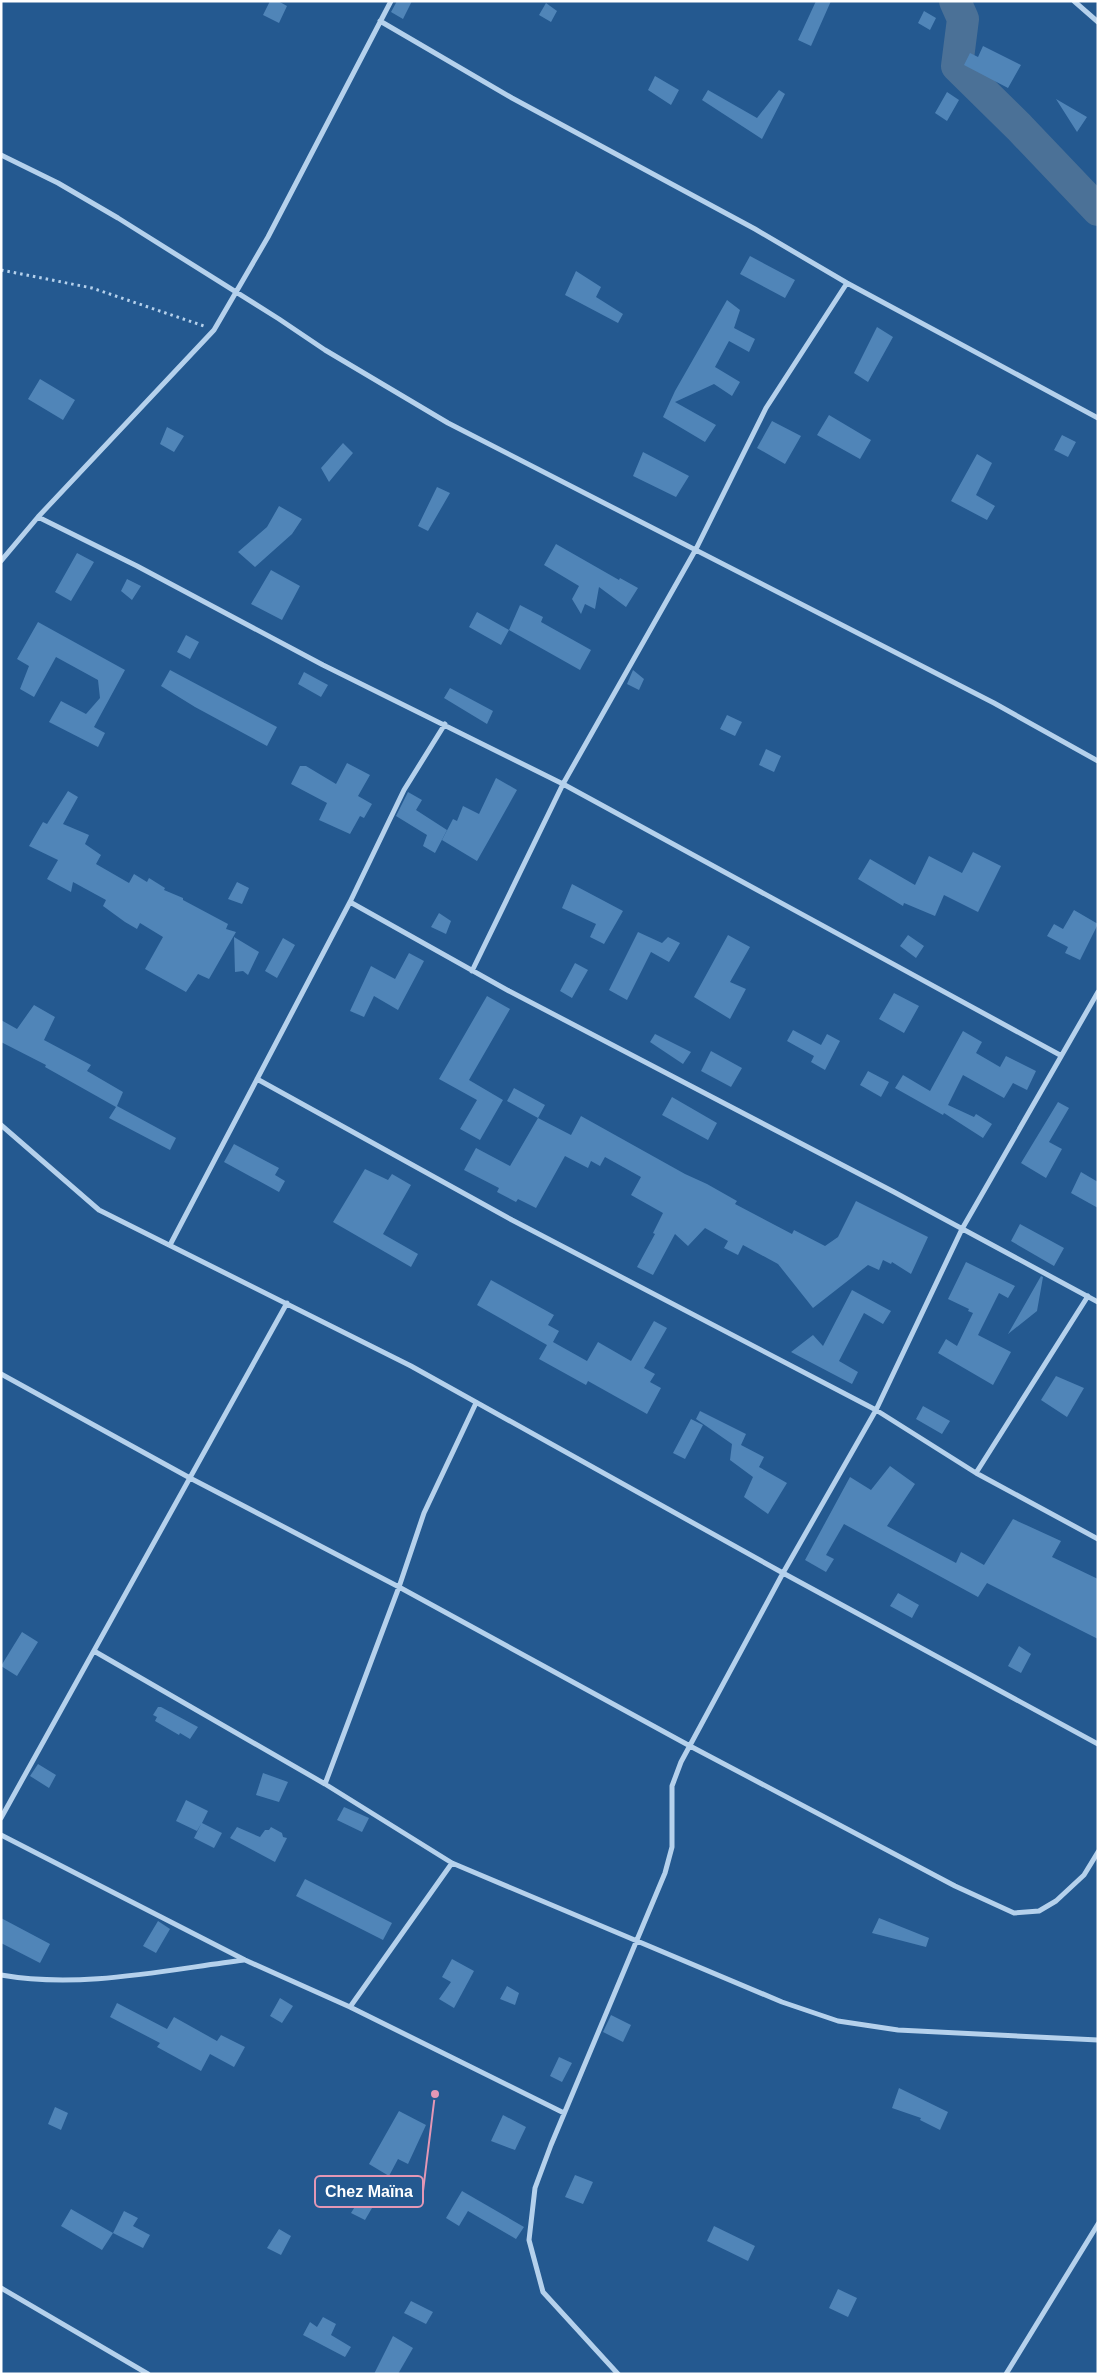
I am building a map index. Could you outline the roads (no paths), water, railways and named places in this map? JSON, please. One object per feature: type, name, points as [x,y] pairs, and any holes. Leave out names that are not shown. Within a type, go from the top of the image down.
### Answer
[{"type":"street","points":[[1,561],[38,517],[214,330],[238,292],[391,1]]},
{"type":"street","points":[[1074,1],[1098,22]]},
{"type":"street","points":[[380,21],[512,98],[755,229],[847,283],[1098,418]]},
{"type":"street","points":[[1,155],[58,183],[238,292],[325,350],[448,423],[994,704],[1098,761]]},
{"type":"street","points":[[472,971],[564,784],[696,550],[766,408],[847,283]]},
{"type":"street","points":[[38,517],[137,566],[323,665],[564,784],[1060,1055]]},
{"type":"street","points":[[170,1245],[350,902],[404,790],[445,724]]},
{"type":"street","points":[[350,902],[472,971],[1098,1302]]},
{"type":"street","points":[[618,2374],[543,2292],[529,2240],[535,2188],[564,2113],[665,1873],[672,1847],[672,1786],[690,1746],[783,1573],[876,1410],[962,1229],[1060,1055],[1098,992]]},
{"type":"street","points":[[257,1079],[512,1220],[876,1410],[976,1473],[1098,1540]]},
{"type":"street","points":[[1,1125],[99,1210],[410,1366],[783,1573],[1098,1744]]},
{"type":"street","points":[[976,1473],[1088,1296]]},
{"type":"street","points":[[1,1818],[287,1303]]},
{"type":"street","points":[[1,1374],[190,1478],[399,1587],[690,1746],[955,1886],[1014,1913],[1039,1912],[1056,1901],[1084,1875],[1098,1852]]},
{"type":"street","points":[[325,1784],[399,1587],[424,1513],[476,1402]]},
{"type":"street","points":[[94,1651],[325,1784],[452,1863],[782,2002],[838,2021],[898,2030],[1098,2040]]},
{"type":"street","points":[[1,1835],[245,1960],[350,2007],[564,2113]]},
{"type":"street","points":[[350,2007],[452,1863]]},
{"type":"street","points":[[1,1975],[28,1980],[83,1981],[245,1960]]},
{"type":"street","points":[[1006,2374],[1098,2224]]},
{"type":"street","points":[[1,2288],[148,2374]]},
{"type":"waterway","points":[[955,1],[963,19],[957,66],[1019,127],[1098,210]]},
{"type":"place","name":"Chez Maïna","points":[[435,2094]]}]
